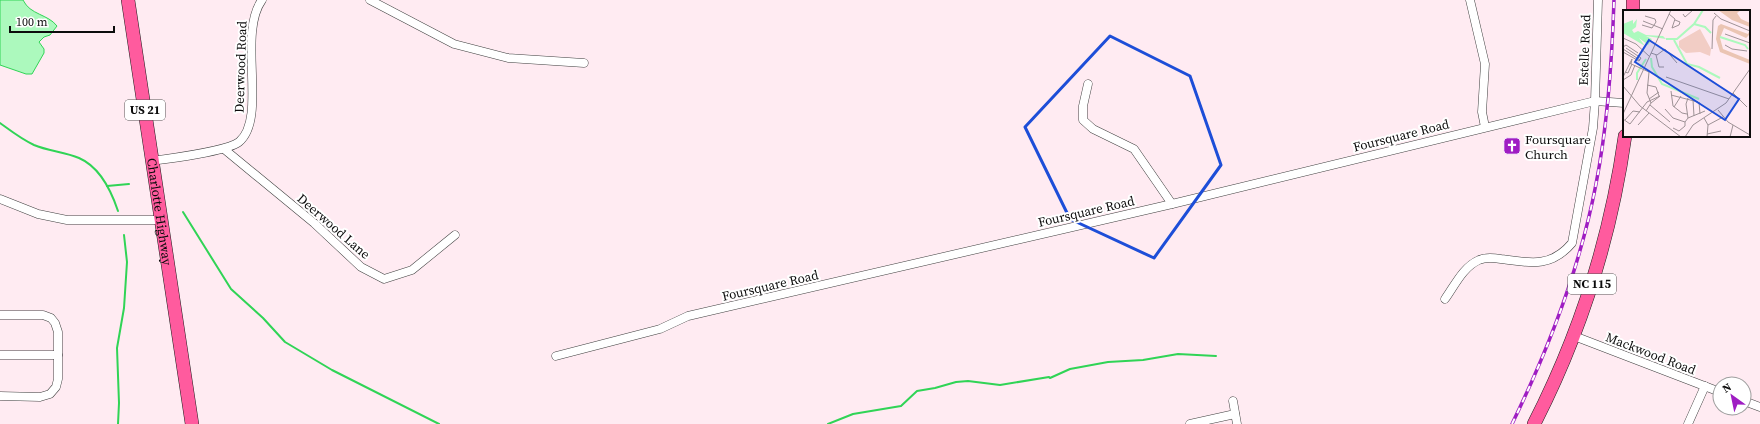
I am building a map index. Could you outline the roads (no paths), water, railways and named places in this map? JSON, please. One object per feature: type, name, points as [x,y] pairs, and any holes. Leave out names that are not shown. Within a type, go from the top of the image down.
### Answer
[{"type":"main road","name":"Charlotte Highway","points":[[128,0],[192,424]]},
{"type":"main road","name":"NC 115","points":[[1534,424],[1549,395],[1574,336],[1607,233],[1619,180],[1625,137]]},
{"type":"street","name":"Deerwood Road","points":[[152,161],[224,149],[239,142],[247,130],[250,119],[252,91],[251,27],[256,8],[262,0]]},
{"type":"street","points":[[370,0],[454,44],[508,58],[584,63]]},
{"type":"street","points":[[1470,0],[1485,64],[1482,112],[1485,127]]},
{"type":"street","name":"Estelle Road","points":[[1445,299],[1465,270],[1481,259],[1497,258],[1541,262],[1558,256],[1572,243],[1591,135],[1595,101],[1598,0]]},
{"type":"street","points":[[1088,84],[1083,106],[1083,120],[1093,129],[1134,149],[1172,204]]},
{"type":"street","name":"Foursquare Road","points":[[556,356],[660,328],[688,316],[1172,204],[1595,101],[1623,103]]},
{"type":"street","name":"Deerwood Lane","points":[[224,149],[314,223],[360,267],[384,280],[412,270],[455,235]]},
{"type":"street","points":[[0,199],[38,214],[67,220],[161,220]]},
{"type":"street","points":[[0,315],[43,315],[50,318],[55,323],[58,332],[58,379],[56,387],[50,394],[40,397],[0,396]]},
{"type":"street","name":"Mackwood Road","points":[[1574,336],[1712,389]]},
{"type":"street","points":[[0,355],[58,355]]},
{"type":"street","points":[[1688,424],[1705,386]]},
{"type":"street","points":[[1233,401],[1237,424]]},
{"type":"street","points":[[1190,424],[1235,414]]},
{"type":"waterway","points":[[0,123],[20,138],[34,145],[74,156],[93,167],[108,187],[118,211]]},
{"type":"waterway","points":[[107,186],[129,184]]},
{"type":"waterway","points":[[183,212],[231,289],[263,318],[285,342],[332,370],[439,424]]},
{"type":"waterway","points":[[118,424],[119,403],[117,348],[124,308],[127,262],[124,235]]},
{"type":"waterway","points":[[828,424],[853,414],[901,406],[917,391],[956,382],[968,381],[1000,385],[1050,378],[1070,369],[1108,362],[1143,360],[1178,354],[1216,356]]},
{"type":"railway","points":[[1512,424],[1551,337],[1572,277],[1589,215],[1604,138],[1611,69],[1614,0]]},
{"type":"place","name":"Foursquare Church","points":[[1512,146]]}]
